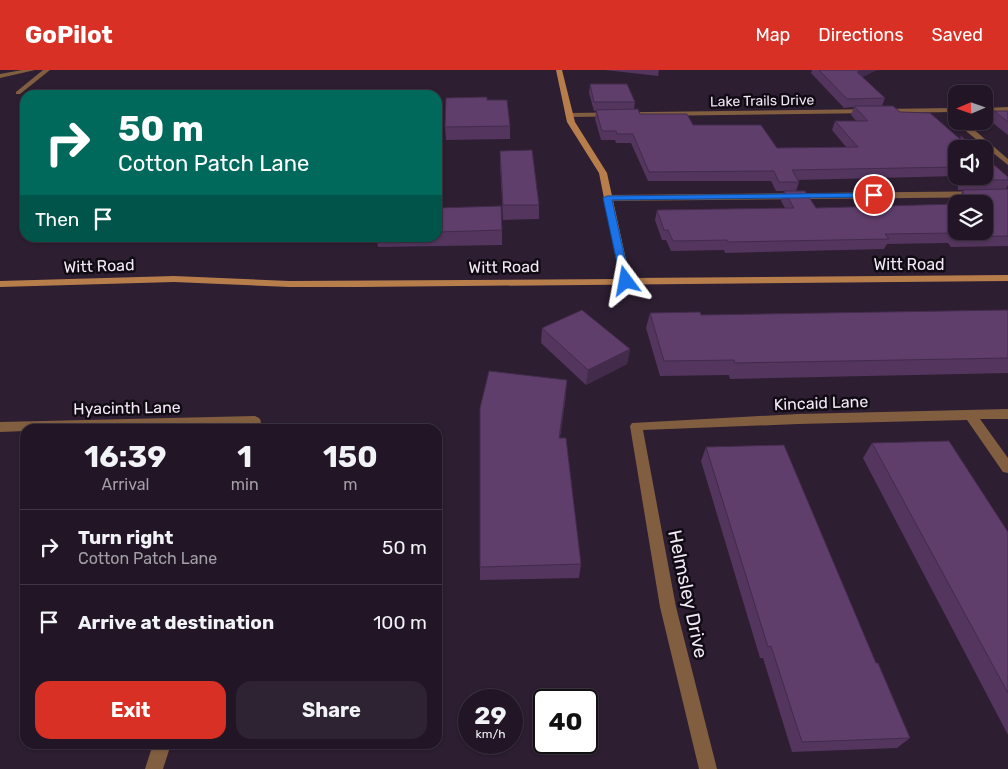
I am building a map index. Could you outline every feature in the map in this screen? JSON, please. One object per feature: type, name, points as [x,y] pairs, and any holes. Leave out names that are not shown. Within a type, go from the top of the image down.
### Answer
[{"type":"street","points":[[0,76],[32,70]]},
{"type":"street","points":[[23,90],[47,70]]},
{"type":"street","points":[[559,70],[568,115],[579,137],[600,164],[626,281]]},
{"type":"street","name":"Lake Trails Drive","points":[[568,115],[947,110]]},
{"type":"street","points":[[993,110],[1008,110]]},
{"type":"street","points":[[970,130],[1008,162]]},
{"type":"street","points":[[607,198],[1008,194]]},
{"type":"street","name":"Witt Road","points":[[0,284],[174,279],[289,284],[1008,278]]},
{"type":"street","name":"Kincaid Lane","points":[[636,426],[798,419],[1008,414]]},
{"type":"street","points":[[970,415],[1008,468]]},
{"type":"street","name":"Helmsley Drive","points":[[636,426],[668,607],[708,769]]},
{"type":"street","name":"Hyacinth Lane","points":[[0,427],[20,427]]},
{"type":"street","points":[[154,769],[160,749]]},
{"type":"building","points":[[819,70],[862,70],[857,72],[885,98],[847,99]]},
{"type":"building","points":[[590,84],[627,84],[635,102],[594,102]]},
{"type":"building","points":[[487,97],[487,100],[507,100],[510,126],[445,127],[446,98]]},
{"type":"building","points":[[854,106],[893,106],[900,112],[930,113],[961,140],[948,140],[948,167],[792,170],[799,182],[779,182],[774,171],[649,172],[633,134],[617,134],[616,131],[602,131],[596,110],[638,109],[640,114],[687,114],[693,125],[761,125],[777,148],[858,147],[835,121],[868,121]]},
{"type":"building","points":[[994,111],[1008,111],[1008,122]]},
{"type":"building","points":[[532,150],[539,205],[503,205],[500,151]]},
{"type":"building","points":[[993,164],[1008,177],[1008,180],[993,180]]},
{"type":"building","points":[[1008,189],[1008,236],[993,236],[993,195],[963,195],[963,190]]},
{"type":"building","points":[[784,191],[805,191],[816,208],[948,204],[948,233],[885,234],[889,239],[728,242],[727,240],[673,241],[668,230],[664,230],[657,210],[794,208]]},
{"type":"building","points":[[501,206],[502,230],[442,232],[442,208]]},
{"type":"building","points":[[582,310],[630,349],[588,370],[542,328]]},
{"type":"building","points":[[1008,310],[1008,358],[735,363],[734,360],[664,361],[650,313],[700,312],[701,315]]},
{"type":"building","points":[[489,371],[567,380],[559,438],[566,438],[581,564],[480,567],[480,408]]},
{"type":"building","points":[[949,441],[1008,532],[1008,693],[872,443]]},
{"type":"building","points":[[784,445],[876,663],[878,663],[910,738],[802,742],[771,646],[768,647],[706,447]]},
{"type":"route","points":[[626,281],[607,198],[874,195]]}]
